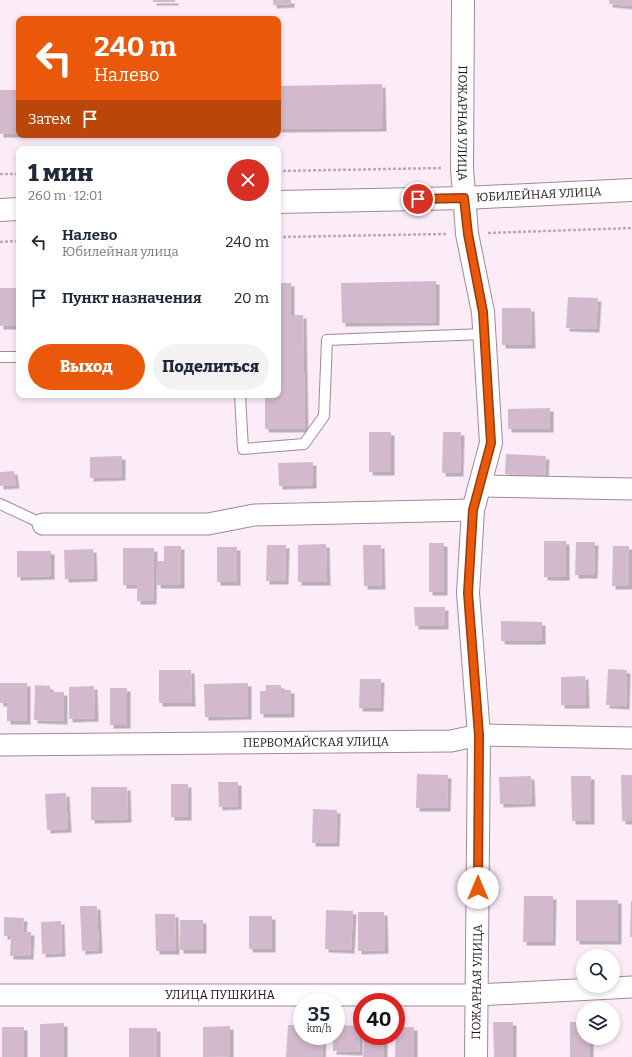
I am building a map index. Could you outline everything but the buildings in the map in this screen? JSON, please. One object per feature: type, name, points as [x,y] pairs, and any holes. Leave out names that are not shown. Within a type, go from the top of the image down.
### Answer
[{"type":"street","name":"ПОЖАРНАЯ УЛИЦА","points":[[463,0],[462,168],[468,234],[483,312],[491,443],[473,510],[468,593],[479,735],[476,1057]]},
{"type":"street","name":"ЮБИЛЕЙНАЯ УЛИЦА","points":[[281,202],[464,198],[632,190]]},
{"type":"street","points":[[0,210],[16,209]]},
{"type":"street","points":[[480,486],[632,489]]},
{"type":"street","points":[[43,524],[208,524],[254,515],[473,510]]},
{"type":"street","name":"ПЕРВОМАЙСКАЯ УЛИЦА","points":[[0,745],[451,741],[479,735],[632,738]]},
{"type":"street","name":"УЛИЦА ПУШКИНА","points":[[0,995],[477,996],[632,987]]},
{"type":"lane","points":[[240,398],[243,449],[304,444],[324,416],[327,340],[484,334]]},
{"type":"lane","points":[[0,357],[16,357]]},
{"type":"lane","points":[[0,504],[43,524]]},
{"type":"path","points":[[281,170],[462,168]]},
{"type":"path","points":[[0,174],[16,174]]},
{"type":"path","points":[[0,242],[16,241]]},
{"type":"route","points":[[418,199],[464,198],[468,234],[483,312],[491,443],[473,510],[468,593],[479,735],[478,888]]}]
